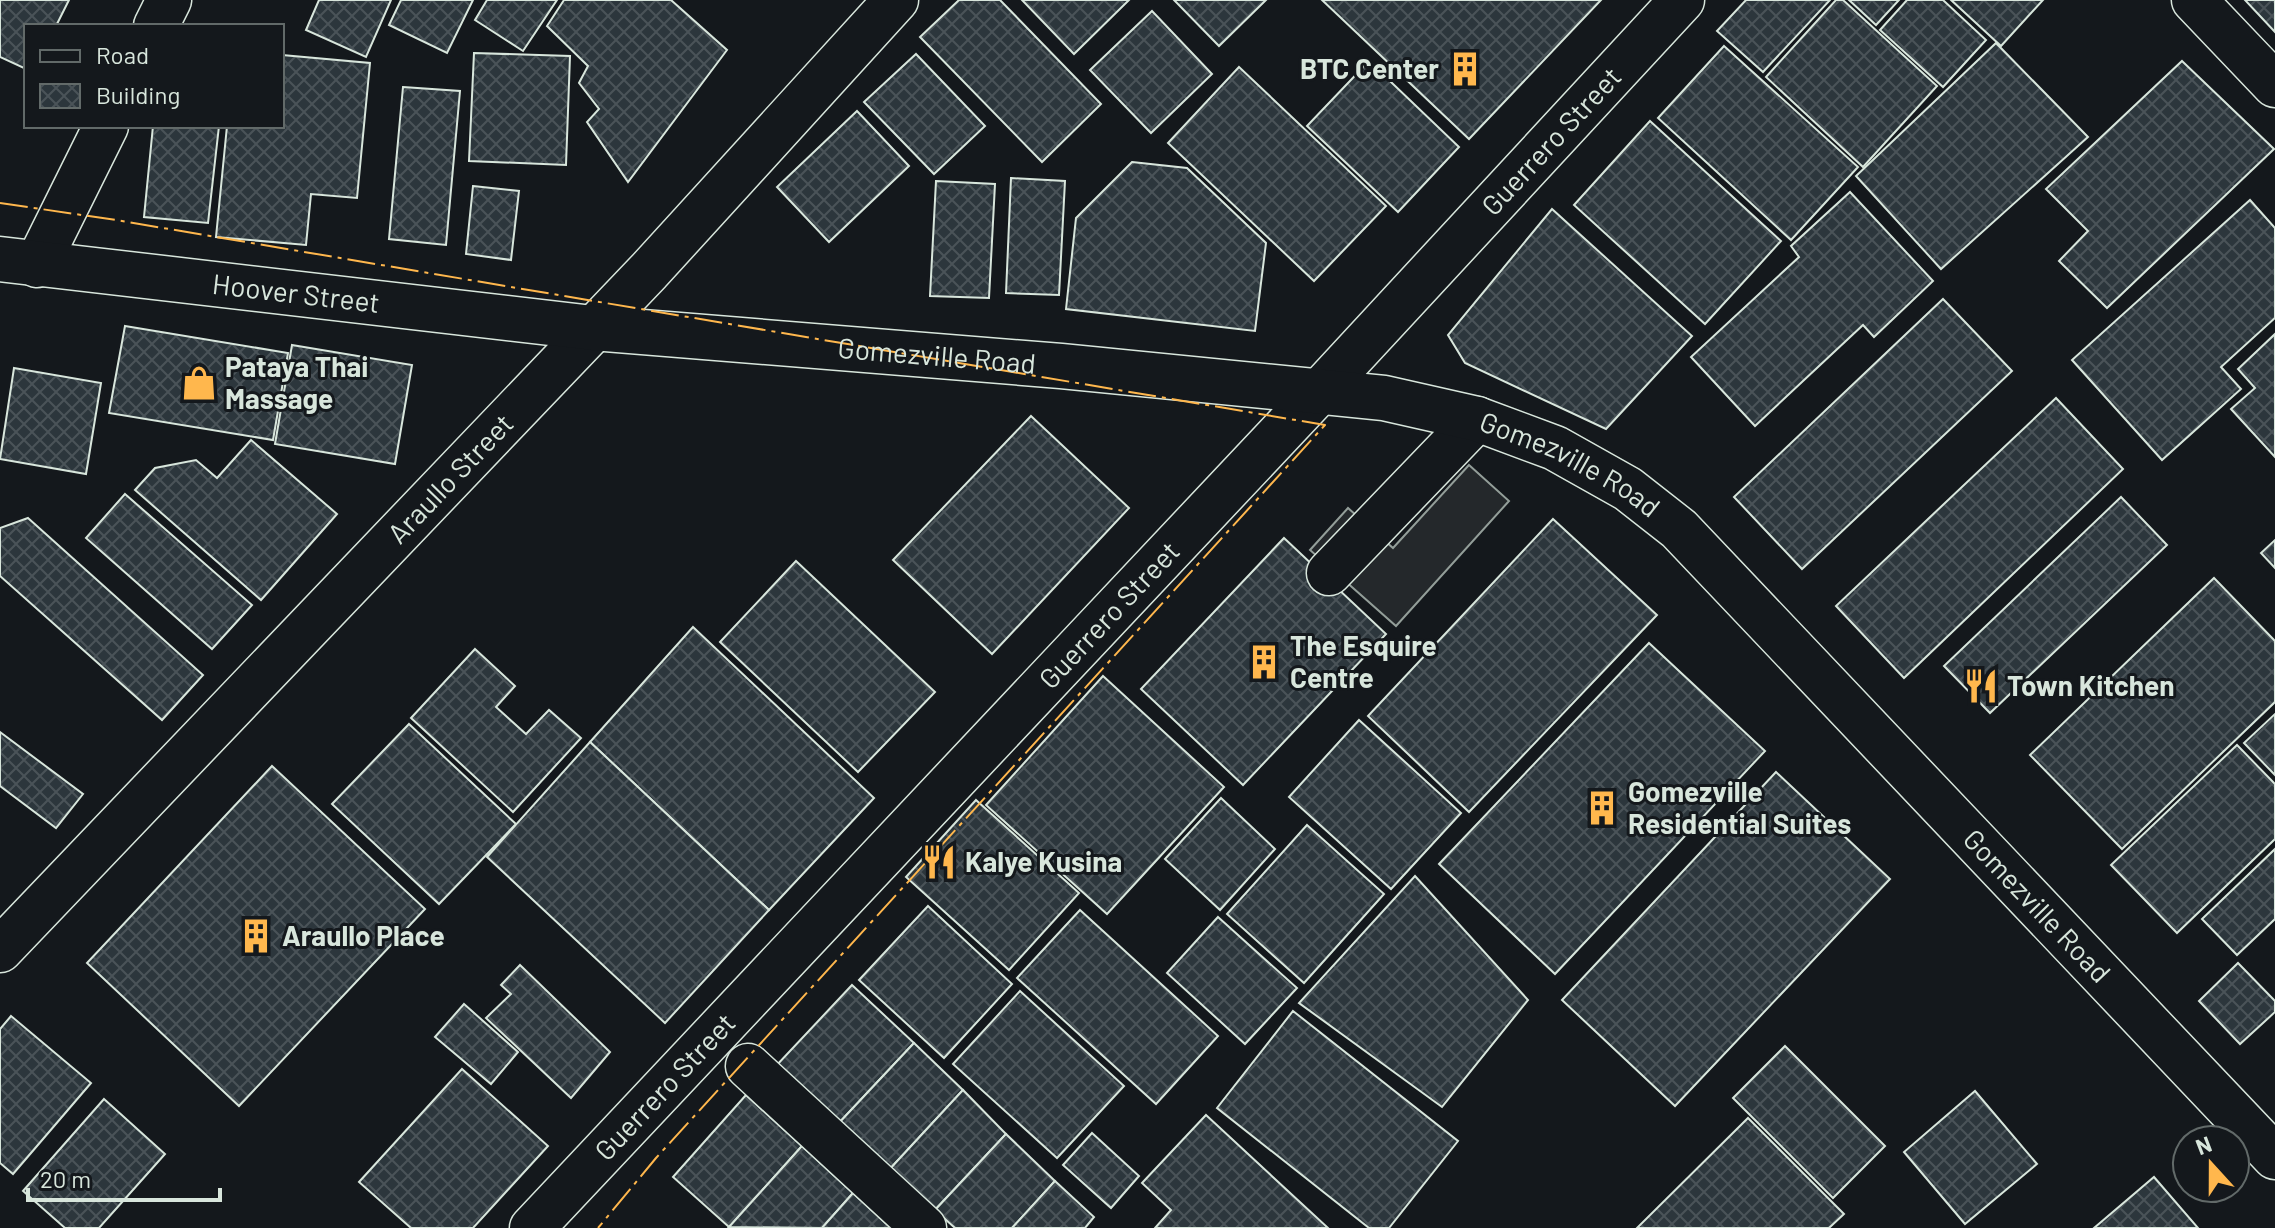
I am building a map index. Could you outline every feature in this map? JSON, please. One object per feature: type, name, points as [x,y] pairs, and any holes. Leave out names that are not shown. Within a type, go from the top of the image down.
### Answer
[{"type":"street","points":[[157,24],[169,0]]},
{"type":"street","name":"Araullo Street","points":[[0,950],[649,271],[896,0]]},
{"type":"street","name":"Guerrero Street","points":[[532,1228],[1321,390],[1682,0]]},
{"type":"street","points":[[2194,0],[2275,85]]},
{"type":"street","points":[[18,262],[105,128]]},
{"type":"street","name":"Hoover Street","points":[[18,262],[593,328]]},
{"type":"street","name":"Gomezville Road","points":[[593,328],[1321,390],[1384,398],[1477,419],[1555,448],[1628,489],[1679,529],[2275,1157]]},
{"type":"street","points":[[1329,573],[1477,419]]},
{"type":"street","points":[[748,1066],[924,1228]]},
{"type":"shaded area","points":[[1469,465],[1509,501],[1396,626],[1310,550],[1348,508],[1393,548]]},
{"type":"building","points":[[0,0],[69,0],[57,24],[24,24],[24,68],[0,57]]},
{"type":"building","points":[[319,0],[391,0],[366,57],[306,30]]},
{"type":"building","points":[[401,0],[473,0],[447,53],[389,25]]},
{"type":"building","points":[[487,0],[557,0],[523,51],[475,20]]},
{"type":"building","points":[[564,0],[671,0],[727,50],[628,182],[587,122],[599,109],[579,83],[588,66],[547,26]]},
{"type":"building","points":[[959,0],[1000,0],[1101,104],[1042,162],[920,37]]},
{"type":"building","points":[[1022,0],[1129,0],[1074,54]]},
{"type":"building","points":[[1174,0],[1266,0],[1219,46]]},
{"type":"building","name":"BTC Center","points":[[1322,0],[1601,0],[1469,139]]},
{"type":"building","points":[[1746,0],[1830,0],[1763,72],[1717,31]]},
{"type":"building","points":[[1836,0],[1843,0],[1937,86],[1863,167],[1766,77]]},
{"type":"building","points":[[1849,0],[1899,0],[1876,25]]},
{"type":"building","points":[[1907,0],[1943,0],[1986,40],[1943,87],[1880,30]]},
{"type":"building","points":[[1951,0],[2043,0],[2001,46]]},
{"type":"building","points":[[2245,0],[2275,0],[2275,32]]},
{"type":"building","points":[[1152,11],[1212,74],[1151,133],[1090,70]]},
{"type":"building","points":[[1996,43],[2088,137],[1941,269],[1856,176]]},
{"type":"building","points":[[1724,46],[1858,167],[1791,240],[1658,118]]},
{"type":"building","points":[[474,53],[570,56],[566,165],[469,161]]},
{"type":"building","points":[[916,54],[985,126],[934,174],[864,102]]},
{"type":"building","points":[[284,55],[370,63],[357,198],[311,194],[306,245],[216,237],[227,128],[284,128]]},
{"type":"building","points":[[1369,61],[1459,147],[1398,212],[1307,126]]},
{"type":"building","points":[[2182,61],[2274,149],[2107,308],[2059,261],[2088,231],[2046,189]]},
{"type":"building","points":[[1239,67],[1386,206],[1314,281],[1168,143]]},
{"type":"building","points":[[403,87],[460,91],[446,245],[389,239]]},
{"type":"building","points":[[857,111],[909,166],[829,242],[777,187]]},
{"type":"building","points":[[1650,121],[1781,241],[1705,324],[1574,205]]},
{"type":"building","points":[[153,128],[219,128],[208,223],[144,217]]},
{"type":"building","points":[[1132,162],[1187,168],[1266,243],[1255,331],[1066,309],[1076,218]]},
{"type":"building","points":[[1011,178],[1065,181],[1059,295],[1006,293]]},
{"type":"building","points":[[936,181],[995,184],[989,298],[930,296]]},
{"type":"building","points":[[473,186],[519,191],[511,260],[466,254]]},
{"type":"building","points":[[1850,192],[1933,281],[1874,337],[1863,325],[1755,426],[1691,357],[1799,257],[1791,246]]},
{"type":"building","points":[[2250,200],[2275,228],[2275,318],[2221,367],[2241,389],[2162,460],[2072,360]]},
{"type":"building","points":[[1552,209],[1692,336],[1606,429],[1465,363],[1448,335]]},
{"type":"building","points":[[1943,299],[2012,371],[1802,569],[1734,497]]},
{"type":"building","name":"Pataya Thai Massage","points":[[125,326],[288,353],[273,440],[109,413]]},
{"type":"building","points":[[2275,334],[2275,457],[2231,409],[2255,388],[2238,369]]},
{"type":"building","points":[[292,345],[412,365],[395,464],[275,444]]},
{"type":"building","points":[[14,368],[101,383],[86,474],[0,459]]},
{"type":"building","points":[[2056,398],[2123,469],[1904,678],[1836,606]]},
{"type":"building","points":[[1031,416],[1129,508],[992,654],[893,560]]},
{"type":"building","points":[[251,440],[337,514],[261,600],[135,490],[155,468],[196,460],[217,478]]},
{"type":"building","points":[[125,494],[252,605],[212,649],[86,538]]},
{"type":"building","points":[[2121,497],[2167,545],[1990,713],[1944,666]]},
{"type":"building","points":[[28,518],[203,675],[162,720],[0,576],[0,528]]},
{"type":"building","points":[[1553,519],[1657,615],[1469,812],[1368,716]]},
{"type":"building","name":"The Esquire Centre","points":[[1284,538],[1386,634],[1243,785],[1141,689]]},
{"type":"building","points":[[2275,540],[2275,568],[2261,553]]},
{"type":"building","points":[[796,561],[935,692],[858,772],[720,642]]},
{"type":"building","points":[[2214,578],[2275,641],[2275,702],[2122,849],[2030,755]]},
{"type":"building","points":[[693,627],[874,798],[769,910],[590,742]]},
{"type":"building","name":"Gomezville Residential Suites","points":[[1649,643],[1765,751],[1555,974],[1439,864]]},
{"type":"building","points":[[475,649],[515,686],[496,707],[526,734],[549,710],[581,738],[513,812],[411,718]]},
{"type":"building","points":[[1103,676],[1224,787],[1107,914],[986,805]]},
{"type":"building","points":[[2275,714],[2275,775],[2244,743]]},
{"type":"building","points":[[1359,720],[1461,813],[1391,889],[1289,797]]},
{"type":"building","points":[[409,724],[516,824],[439,904],[332,804]]},
{"type":"building","points":[[0,732],[83,794],[56,828],[0,786]]},
{"type":"building","points":[[590,742],[769,910],[665,1023],[487,857]]},
{"type":"building","points":[[2237,745],[2275,784],[2275,839],[2177,933],[2111,865]]},
{"type":"building","name":"Araullo Place","points":[[272,766],[425,909],[239,1106],[87,963]]},
{"type":"building","points":[[1776,772],[1890,879],[1675,1106],[1562,1000]]},
{"type":"building","points":[[1221,798],[1275,849],[1220,910],[1165,859]]},
{"type":"building","points":[[976,800],[1079,893],[1009,970],[906,877]]},
{"type":"building","points":[[1307,825],[1384,894],[1304,983],[1227,914]]},
{"type":"building","points":[[2275,849],[2275,919],[2237,955],[2202,919]]},
{"type":"building","points":[[1415,876],[1528,1000],[1442,1107],[1299,1003]]},
{"type":"building","points":[[928,906],[1012,984],[944,1058],[859,980]]},
{"type":"building","points":[[1080,910],[1218,1036],[1156,1104],[1017,978]]},
{"type":"building","points":[[1218,917],[1297,988],[1245,1044],[1167,973]]},
{"type":"building","points":[[2238,963],[2275,1001],[2275,1012],[2240,1044],[2199,1001]]},
{"type":"building","points":[[520,965],[610,1052],[571,1098],[486,1018],[511,994],[501,985]]},
{"type":"building","points":[[852,985],[914,1043],[837,1125],[775,1067]]},
{"type":"building","points":[[1020,991],[1124,1086],[1057,1158],[953,1064]]},
{"type":"building","points":[[464,1004],[518,1052],[491,1084],[435,1037]]},
{"type":"building","points":[[1293,1011],[1458,1141],[1389,1228],[1369,1228],[1217,1108]]},
{"type":"building","points":[[11,1016],[91,1083],[13,1174],[0,1163],[0,1029]]},
{"type":"building","points":[[914,1043],[963,1090],[888,1171],[837,1125]]},
{"type":"building","points":[[1785,1046],[1885,1146],[1833,1198],[1733,1098]]},
{"type":"building","points":[[462,1069],[548,1146],[473,1228],[411,1228],[359,1182]]},
{"type":"building","points":[[963,1090],[1006,1134],[935,1210],[888,1171]]},
{"type":"building","points":[[1975,1091],[2037,1164],[1965,1224],[1904,1152]]},
{"type":"building","points":[[746,1095],[802,1146],[729,1227],[673,1177]]},
{"type":"building","points":[[104,1099],[165,1154],[99,1228],[65,1228],[23,1191]]},
{"type":"building","points":[[1206,1115],[1328,1228],[1155,1228],[1171,1210],[1142,1183]]},
{"type":"building","points":[[1748,1118],[1844,1214],[1829,1228],[1637,1228]]},
{"type":"building","points":[[1092,1133],[1139,1176],[1111,1208],[1063,1165]]},
{"type":"building","points":[[1006,1134],[1055,1181],[1012,1228],[955,1228],[935,1210]]},
{"type":"building","points":[[802,1146],[853,1193],[822,1228],[729,1227]]},
{"type":"building","points":[[2154,1177],[2171,1197],[2171,1204],[2177,1204],[2198,1228],[2094,1228]]},
{"type":"building","points":[[1055,1181],[1094,1217],[1085,1228],[1012,1228]]},
{"type":"building","points":[[853,1193],[891,1228],[822,1228]]},
{"type":"power","points":[[0,203],[116,220],[1325,425],[656,1158],[598,1228]]},
{"type":"place","name":"BTC Center","points":[[1465,69]]},
{"type":"place","name":"Pataya Thai Massage","points":[[199,383]]},
{"type":"place","name":"The Esquire Centre","points":[[1264,662]]},
{"type":"place","name":"Town Kitchen","points":[[1981,686]]},
{"type":"place","name":"Gomezville Residential Suites","points":[[1602,808]]},
{"type":"place","name":"Kalye Kusina","points":[[939,862]]},
{"type":"place","name":"Araullo Place","points":[[256,936]]}]
